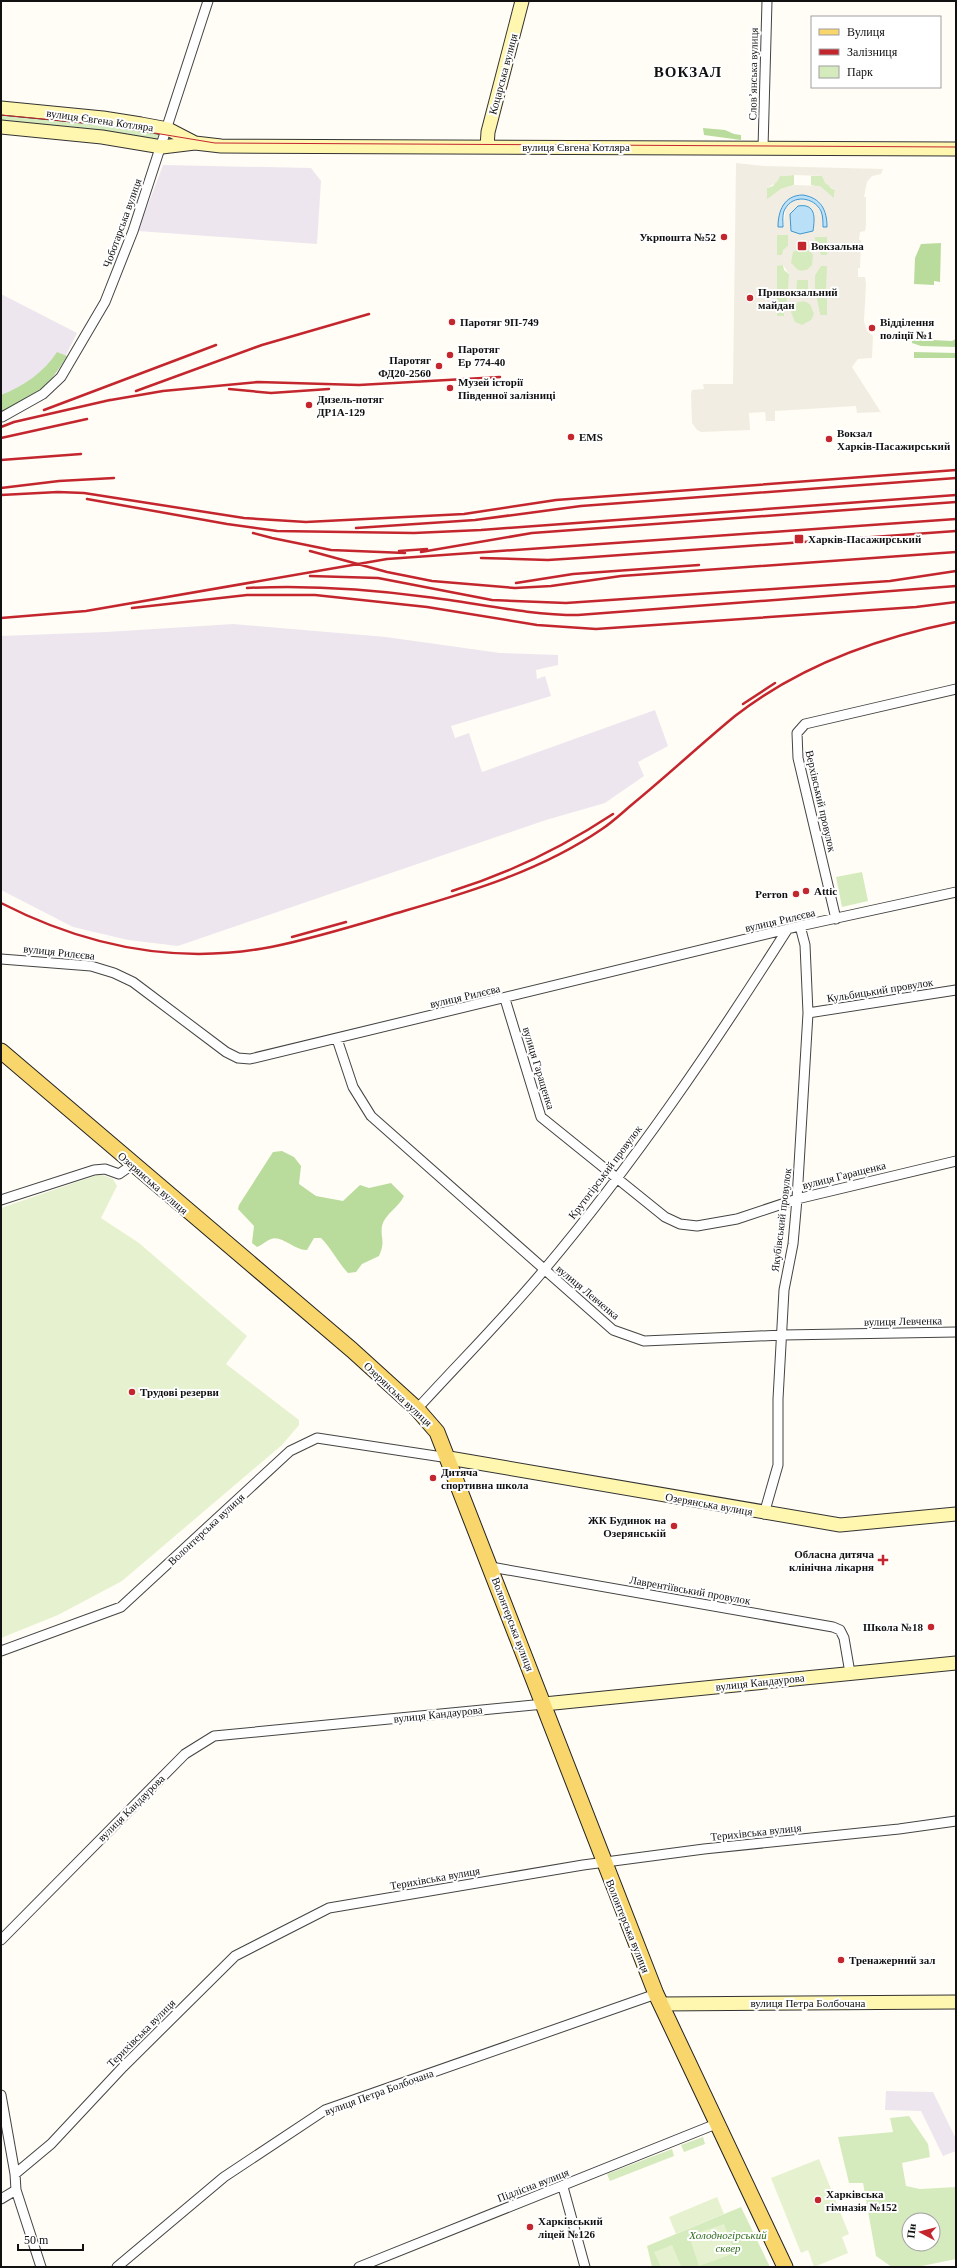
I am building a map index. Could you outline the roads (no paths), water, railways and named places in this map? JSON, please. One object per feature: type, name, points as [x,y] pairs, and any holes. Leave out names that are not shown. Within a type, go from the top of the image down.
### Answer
[{"type":"main road","name":"Коцарська вулиця","points":[[487,147],[488,132],[522,1]]},
{"type":"main road","name":"вулиця Євгена Котляра","points":[[1,108],[102,118],[168,129],[195,143]]},
{"type":"main road","name":"вулиця Євгена Котляра","points":[[1,126],[102,137],[162,147],[195,143],[221,146],[956,149]]},
{"type":"main road","name":"Озерянська вулиця","points":[[1,1051],[132,1165],[352,1350],[417,1409],[437,1432],[449,1458],[764,1514],[840,1525],[956,1514]]},
{"type":"main road","name":"Волонтерська вулиця","points":[[449,1458],[544,1704],[603,1863],[658,1999],[785,2267]]},
{"type":"main road","name":"вулиця Кандаурова","points":[[544,1704],[956,1663]]},
{"type":"main road","name":"вулиця Петра Болбочана","points":[[658,1999],[956,2002]]},
{"type":"street","name":"Чоботарська вулиця","points":[[2,417],[43,394],[61,377],[106,302],[134,231],[208,1]]},
{"type":"street","name":"Слов’янська вулиця","points":[[763,148],[767,1]]},
{"type":"street","name":"Верхівський провулок","points":[[836,919],[798,758],[797,733],[806,724],[956,689]]},
{"type":"street","name":"вулиця Рилєєва","points":[[1,959],[90,966],[114,973],[133,982],[226,1052],[238,1058],[250,1059],[505,999],[800,926],[956,892]]},
{"type":"street","name":"Якубівський провулок","points":[[764,1514],[778,1465],[780,1432],[778,1399],[783,1335],[784,1290],[798,1199],[808,1013],[805,946],[800,926]]},
{"type":"street","name":"Крутогірський провулок","points":[[417,1409],[544,1270],[617,1178],[723,1030],[787,930]]},
{"type":"street","name":"Кульбицький провулок","points":[[808,1013],[956,990]]},
{"type":"street","name":"вулиця Гаращенка","points":[[505,999],[541,1117],[665,1217],[680,1224],[697,1226],[737,1220],[798,1199],[956,1161]]},
{"type":"street","name":"вулиця Левченка","points":[[337,1039],[353,1087],[371,1116],[613,1330],[644,1341],[783,1335],[956,1332]]},
{"type":"street","points":[[1,1200],[94,1170],[105,1170],[118,1174],[132,1165]]},
{"type":"street","name":"Волонтерська вулиця","points":[[1,1651],[121,1608],[290,1451],[317,1438],[449,1458]]},
{"type":"street","name":"Лаврентіївський провулок","points":[[491,1567],[833,1627],[840,1630],[844,1638],[850,1673]]},
{"type":"street","name":"вулиця Кандаурова","points":[[1,1940],[185,1754],[214,1736],[544,1704]]},
{"type":"street","name":"Терихівська вулиця","points":[[15,2174],[51,2144],[123,2067],[235,1956],[329,1908],[603,1863],[704,1849],[899,1829],[956,1821]]},
{"type":"street","name":"вулиця Петра Болбочана","points":[[117,2267],[224,2177],[325,2110],[658,1999]]},
{"type":"street","points":[[1,2095],[15,2174],[16,2190],[41,2267]]},
{"type":"street","name":"Підлісна вулиця","points":[[359,2267],[564,2187],[716,2124]]},
{"type":"street","points":[[564,2187],[585,2267]]},
{"type":"street","points":[[1,2199],[16,2190]]},
{"type":"water","points":[[803,195],[814,199],[822,206],[826,215],[827,227],[823,227],[822,213],[818,206],[809,200],[798,199],[789,204],[785,209],[783,213],[783,227],[778,227],[779,215],[783,205],[791,198]]},
{"type":"water","points":[[798,206],[808,207],[813,212],[813,231],[800,234],[791,231],[790,214]]},
{"type":"tram line","points":[[1,115],[106,125],[215,143],[956,147]]},
{"type":"railway","points":[[136,391],[262,345],[369,314]]},
{"type":"railway","points":[[44,410],[216,345]]},
{"type":"railway","points":[[105,401],[163,391],[258,382],[359,385],[500,377]]},
{"type":"railway","points":[[229,389],[271,393],[329,389]]},
{"type":"railway","points":[[1,427],[14,422],[110,400]]},
{"type":"railway","points":[[1,438],[87,419]]},
{"type":"railway","points":[[1,460],[81,454]]},
{"type":"railway","points":[[1,495],[58,492],[84,493],[244,518],[306,522],[464,514],[556,500],[956,470]]},
{"type":"railway","points":[[1,488],[59,481],[114,478]]},
{"type":"railway","points":[[356,528],[475,520],[581,506],[956,478]]},
{"type":"railway","points":[[87,499],[227,524],[277,531],[414,533],[481,530],[956,495]]},
{"type":"railway","points":[[421,552],[532,533],[956,502]]},
{"type":"railway","points":[[1,618],[86,611],[387,559],[956,519]]},
{"type":"railway","points":[[481,558],[548,560],[956,531]]},
{"type":"railway","points":[[253,533],[331,550],[405,553]]},
{"type":"railway","points":[[399,551],[427,549]]},
{"type":"railway","points":[[310,551],[387,572],[432,581],[515,588],[551,586],[621,576],[956,552]]},
{"type":"railway","points":[[516,583],[573,574],[699,565]]},
{"type":"railway","points":[[310,576],[378,578],[492,600],[566,603],[890,581],[956,571]]},
{"type":"railway","points":[[247,588],[314,587],[360,590],[427,597],[521,611],[578,615],[956,586]]},
{"type":"railway","points":[[132,608],[247,595],[315,595],[427,607],[537,625],[596,629],[916,607],[956,602]]},
{"type":"railway","points":[[1,903],[65,931],[99,941],[132,948],[166,952],[201,954],[236,952],[271,947],[354,926],[481,887],[531,868],[555,856],[606,826],[735,716],[785,682],[840,656],[868,646],[897,636],[956,622]]},
{"type":"railway","points":[[743,704],[775,683]]},
{"type":"railway","points":[[452,891],[495,876],[536,858],[613,814]]},
{"type":"railway","points":[[292,937],[346,922]]},
{"type":"place","name":"Укрпошта №52","points":[[724,237]]},
{"type":"place","name":"Вокзальна","points":[[802,246]]},
{"type":"place","name":"Привокзальний майдан","points":[[750,298]]},
{"type":"place","name":"Паротяг 9П-749","points":[[452,322]]},
{"type":"place","name":"Відділення поліції №1","points":[[872,328]]},
{"type":"place","name":"Паротяг Ер 774-40","points":[[450,355]]},
{"type":"place","name":"Паротяг ФД20-2560","points":[[439,366]]},
{"type":"place","name":"Музей історії Південної залізниці","points":[[450,388]]},
{"type":"place","name":"Дизель-потяг ДР1А-129","points":[[309,405]]},
{"type":"place","name":"EMS","points":[[571,437]]},
{"type":"place","name":"Вокзал Харків-Пасажирський","points":[[829,439]]},
{"type":"place","name":"Харків-Пасажирський","points":[[799,539]]},
{"type":"place","name":"Attic","points":[[806,891]]},
{"type":"place","name":"Perron","points":[[796,894]]},
{"type":"place","name":"Трудові резерви","points":[[132,1392]]},
{"type":"place","name":"Дитяча спортивна школа","points":[[433,1478]]},
{"type":"place","name":"ЖК Будинок на Озерянській","points":[[674,1526]]},
{"type":"place","name":"Обласна дитяча клінічна лікарня","points":[[883,1560]]},
{"type":"place","name":"Школа №18","points":[[931,1627]]},
{"type":"place","name":"Тренажерний зал","points":[[841,1960]]},
{"type":"place","name":"Харківська гімназія №152","points":[[818,2200]]},
{"type":"place","name":"Харківський ліцей №126","points":[[530,2227]]},
{"type":"district","name":"ВОКЗАЛ","points":[[688,72]]},
{"type":"park label","name":"Холодногірський сквер","points":[[728,2241]]}]
